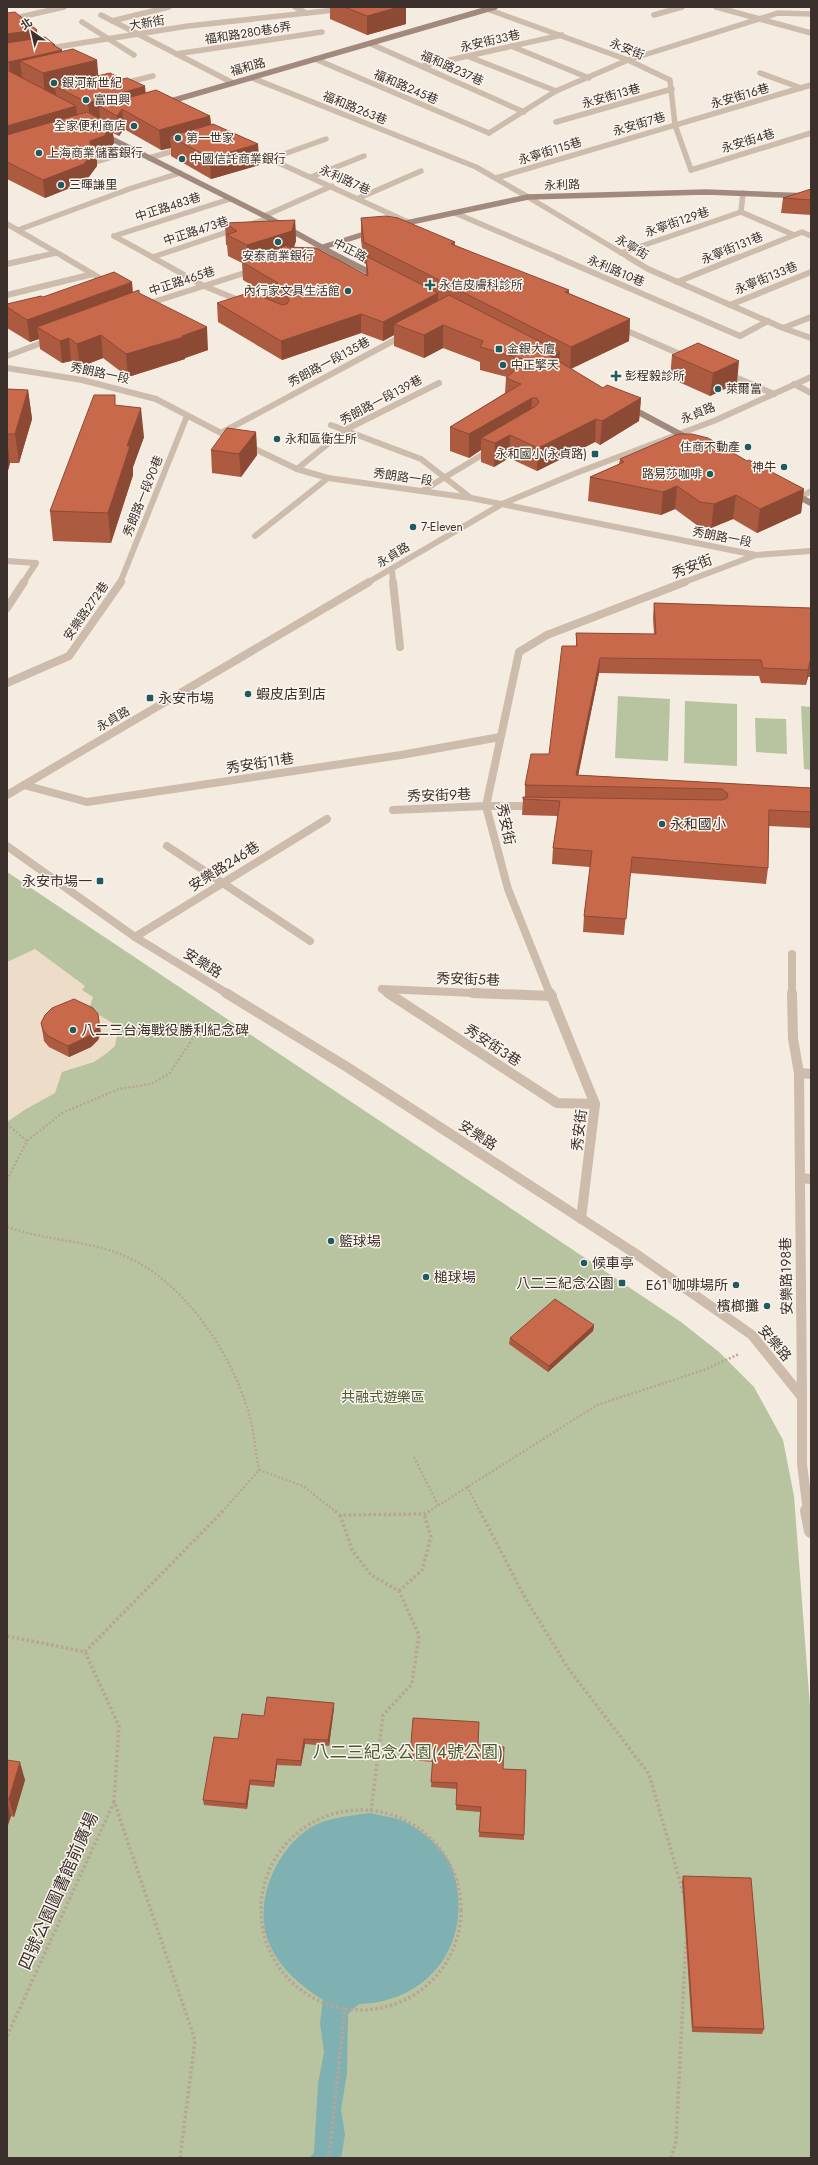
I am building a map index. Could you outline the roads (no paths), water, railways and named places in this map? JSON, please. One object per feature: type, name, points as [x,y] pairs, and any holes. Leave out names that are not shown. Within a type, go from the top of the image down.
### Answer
[{"type":"street","points":[[7,20],[64,7]]},
{"type":"street","points":[[112,21],[170,7]]},
{"type":"street","points":[[295,7],[306,13]]},
{"type":"street","name":"大新街","points":[[36,51],[188,26],[363,7]]},
{"type":"street","name":"永安街","points":[[480,7],[562,35],[628,60],[670,80],[672,89]]},
{"type":"street","name":"福和路","points":[[160,105],[495,7]]},
{"type":"street","points":[[654,15],[682,7]]},
{"type":"street","points":[[716,7],[811,33]]},
{"type":"street","points":[[524,112],[556,92],[628,60],[778,13],[811,14]]},
{"type":"street","points":[[101,15],[142,34],[176,54],[233,83]]},
{"type":"street","points":[[82,22],[108,40],[134,55]]},
{"type":"street","name":"福和路280巷6弄","points":[[176,54],[322,32]]},
{"type":"street","name":"永安街33巷","points":[[423,66],[562,35]]},
{"type":"street","points":[[45,44],[56,52]]},
{"type":"street","name":"福和路237巷","points":[[371,44],[524,112]]},
{"type":"street","points":[[511,46],[589,78]]},
{"type":"street","points":[[467,56],[556,92]]},
{"type":"street","name":"福和路245巷","points":[[315,59],[489,133],[524,112]]},
{"type":"street","points":[[760,73],[801,88]]},
{"type":"street","points":[[117,85],[153,76]]},
{"type":"street","name":"福和路263巷","points":[[252,78],[451,157]]},
{"type":"street","name":"永安街16巷","points":[[675,125],[811,86]]},
{"type":"street","points":[[672,89],[675,125]]},
{"type":"street","name":"永安街13巷","points":[[556,122],[672,89]]},
{"type":"street","name":"永安街7巷","points":[[610,145],[675,125]]},
{"type":"street","name":"永安街4巷","points":[[675,125],[691,170],[811,133]]},
{"type":"street","name":"中正路","points":[[93,130],[230,198],[320,248],[384,280]]},
{"type":"street","name":"永利路7巷","points":[[326,139],[270,159],[359,198],[410,223]]},
{"type":"street","name":"永寧街115巷","points":[[496,178],[610,145]]},
{"type":"street","points":[[149,158],[192,146]]},
{"type":"street","points":[[95,162],[134,150]]},
{"type":"street","points":[[311,177],[364,156]]},
{"type":"street","name":"永寧街","points":[[451,157],[476,166],[648,269],[783,328],[811,338]]},
{"type":"street","points":[[359,198],[420,171]]},
{"type":"street","points":[[18,230],[132,188],[180,173]]},
{"type":"street","name":"中正路473巷","points":[[152,257],[266,217],[310,195],[332,186]]},
{"type":"street","name":"永利路","points":[[320,248],[388,228],[528,197],[706,192],[811,196]]},
{"type":"street","points":[[743,193],[741,212],[794,235],[802,232],[811,236]]},
{"type":"street","name":"中正路483巷","points":[[152,257],[114,236],[230,198]]},
{"type":"street","name":"永寧街129巷","points":[[621,253],[741,212]]},
{"type":"street","name":"永利路10巷","points":[[455,213],[740,336],[768,321]]},
{"type":"street","points":[[7,224],[119,290]]},
{"type":"street","name":"永寧街131巷","points":[[677,282],[794,235]]},
{"type":"street","points":[[313,250],[320,248]]},
{"type":"street","points":[[7,264],[56,252]]},
{"type":"street","points":[[152,257],[204,286],[256,307]]},
{"type":"street","name":"中正路465巷","points":[[138,304],[145,305],[262,267]]},
{"type":"street","name":"永寧街133巷","points":[[730,305],[811,272]]},
{"type":"street","points":[[7,295],[93,274]]},
{"type":"street","points":[[145,305],[152,309]]},
{"type":"street","points":[[783,328],[811,317]]},
{"type":"street","points":[[612,325],[693,359]]},
{"type":"street","name":"秀朗路一段135巷","points":[[221,433],[416,329]]},
{"type":"street","points":[[7,356],[58,337]]},
{"type":"street","name":"秀朗路一段","points":[[7,368],[82,380],[140,393],[156,399],[221,433],[297,469],[328,478],[471,498],[756,555],[811,551]]},
{"type":"street","points":[[715,369],[774,394]]},
{"type":"street","name":"永貞路","points":[[7,795],[502,504],[576,473],[679,434],[811,377]]},
{"type":"street","name":"秀朗路一段139巷","points":[[297,469],[345,430],[439,382]]},
{"type":"street","points":[[794,384],[811,393]]},
{"type":"street","points":[[624,404],[699,444]]},
{"type":"street","name":"秀朗路一段90巷","points":[[120,584],[187,416]]},
{"type":"street","points":[[331,425],[421,459],[471,498]]},
{"type":"street","points":[[422,491],[499,445]]},
{"type":"street","points":[[254,536],[328,478]]},
{"type":"street","points":[[788,490],[811,503]]},
{"type":"street","points":[[801,497],[811,491]]},
{"type":"street","name":"秀安街","points":[[581,1219],[595,1104],[508,890],[486,806],[518,652],[547,634],[756,555]]},
{"type":"street","points":[[7,561],[36,563],[7,608]]},
{"type":"street","points":[[392,569],[400,647]]},
{"type":"street","name":"安樂路272巷","points":[[9,679],[69,656],[120,584]]},
{"type":"street","name":"秀安街11巷","points":[[24,785],[87,802],[401,754],[500,737]]},
{"type":"street","name":"秀安街9巷","points":[[393,810],[486,806],[548,807]]},
{"type":"street","name":"安樂路246巷","points":[[135,937],[327,819]]},
{"type":"street","name":"安樂路","points":[[7,846],[135,937],[347,1067],[581,1219],[752,1335],[802,1397]]},
{"type":"street","points":[[167,846],[222,884],[310,941]]},
{"type":"street","name":"安樂路198巷","points":[[792,954],[793,1039],[799,1074],[800,1178],[806,1294],[802,1397]]},
{"type":"street","name":"秀安街5巷","points":[[382,989],[552,996]]},
{"type":"street","name":"秀安街3巷","points":[[382,989],[556,1103],[595,1104]]},
{"type":"street","points":[[799,1074],[811,1074]]},
{"type":"street","points":[[800,1178],[811,1179]]},
{"type":"street","points":[[802,1397],[806,1441],[806,1504],[811,1531]]},
{"type":"water","points":[[371,1813],[398,1819],[407,1823],[427,1836],[443,1852],[452,1866],[456,1881],[458,1918],[454,1938],[445,1957],[433,1972],[418,1985],[401,1995],[381,2002],[359,2004],[348,2014],[347,2074],[341,2109],[345,2135],[341,2158],[309,2158],[314,2153],[318,2084],[324,2052],[320,2023],[323,2000],[292,1976],[273,1952],[265,1928],[265,1897],[276,1866],[295,1840],[307,1830],[322,1822],[346,1816]]},
{"type":"place","name":"銀河新世紀","points":[[54,83]]},
{"type":"place","name":"富田興","points":[[86,100]]},
{"type":"place","name":"全家便利商店","points":[[134,126]]},
{"type":"place","name":"第一世家","points":[[178,138]]},
{"type":"place","name":"上海商業儲蓄銀行","points":[[39,153]]},
{"type":"place","name":"中國信託商業銀行","points":[[182,159]]},
{"type":"place","name":"三暉謙里","points":[[61,185]]},
{"type":"place","name":"安泰商業銀行","points":[[278,242]]},
{"type":"place","name":"永信皮膚科診所","points":[[430,285]]},
{"type":"place","name":"內行家文具生活館","points":[[348,291]]},
{"type":"place","name":"金銀大廈","points":[[499,349]]},
{"type":"place","name":"中正擎天","points":[[503,365]]},
{"type":"place","name":"彭程毅診所","points":[[616,376]]},
{"type":"place","name":"萊爾富","points":[[718,389]]},
{"type":"place","name":"永和區衛生所","points":[[277,439]]},
{"type":"place","name":"住商不動產","points":[[748,447]]},
{"type":"place","name":"永和國小(永貞路)","points":[[595,454]]},
{"type":"place","name":"神牛","points":[[784,467]]},
{"type":"place","name":"路易莎咖啡","points":[[710,474]]},
{"type":"place","name":"7-Eleven","points":[[413,527]]},
{"type":"place","name":"蝦皮店到店","points":[[248,694]]},
{"type":"place","name":"永安市場","points":[[150,698]]},
{"type":"place","name":"永和國小","points":[[662,824]]},
{"type":"place","name":"永安市場一","points":[[100,881]]},
{"type":"place","name":"八二三台海戰役勝利紀念碑","points":[[73,1030]]},
{"type":"place","name":"籃球場","points":[[331,1241]]},
{"type":"place","name":"候車亭","points":[[584,1263]]},
{"type":"place","name":"槌球場","points":[[426,1277]]},
{"type":"place","name":"八二三紀念公園","points":[[622,1283]]},
{"type":"place","name":"E61 咖啡場所","points":[[736,1285]]},
{"type":"place","name":"檳榔攤","points":[[767,1306]]},
{"type":"park label","name":"共融式遊樂區","points":[[383,1397]]},
{"type":"park label","name":"八二三紀念公園(4號公園)","points":[[408,1752]]}]
